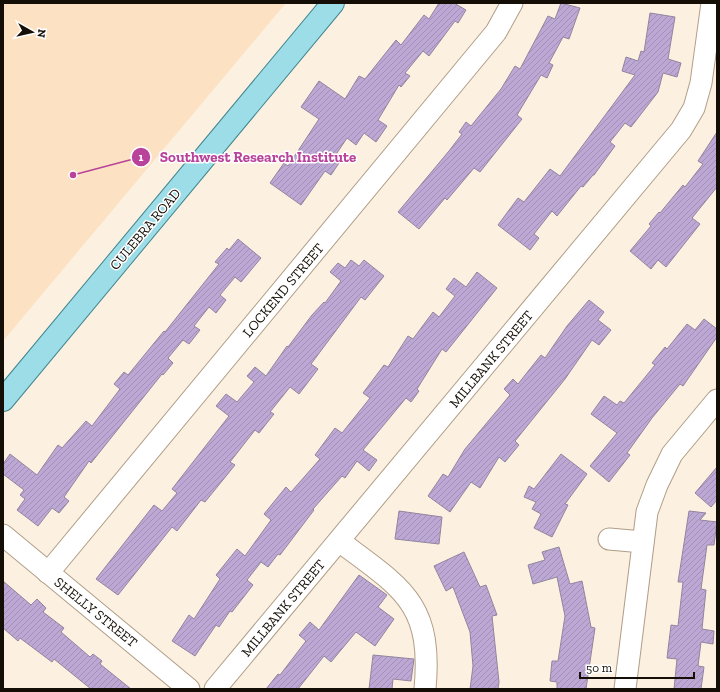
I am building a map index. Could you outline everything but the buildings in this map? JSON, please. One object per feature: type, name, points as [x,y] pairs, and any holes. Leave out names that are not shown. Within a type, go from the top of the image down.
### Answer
[{"type":"main road","name":"CULEBRA ROAD","points":[[3,400],[333,3]]},
{"type":"street","name":"LOCKEND STREET","points":[[48,574],[496,32],[512,3]]},
{"type":"street","name":"MILLBANK STREET","points":[[215,689],[681,130],[694,108],[701,83],[715,3]]},
{"type":"street","points":[[625,689],[647,512],[657,485],[672,454],[717,400]]},
{"type":"street","name":"SHELLY STREET","points":[[3,534],[48,574],[190,689]]},
{"type":"street","points":[[609,538],[643,542]]},
{"type":"street","points":[[339,541],[391,580],[413,605],[426,640],[428,662],[425,689]]},
{"type":"shaded area","points":[[3,3],[286,3],[3,341]]},
{"type":"place","name":"Southwest Research Institute","points":[[73,175]]}]
